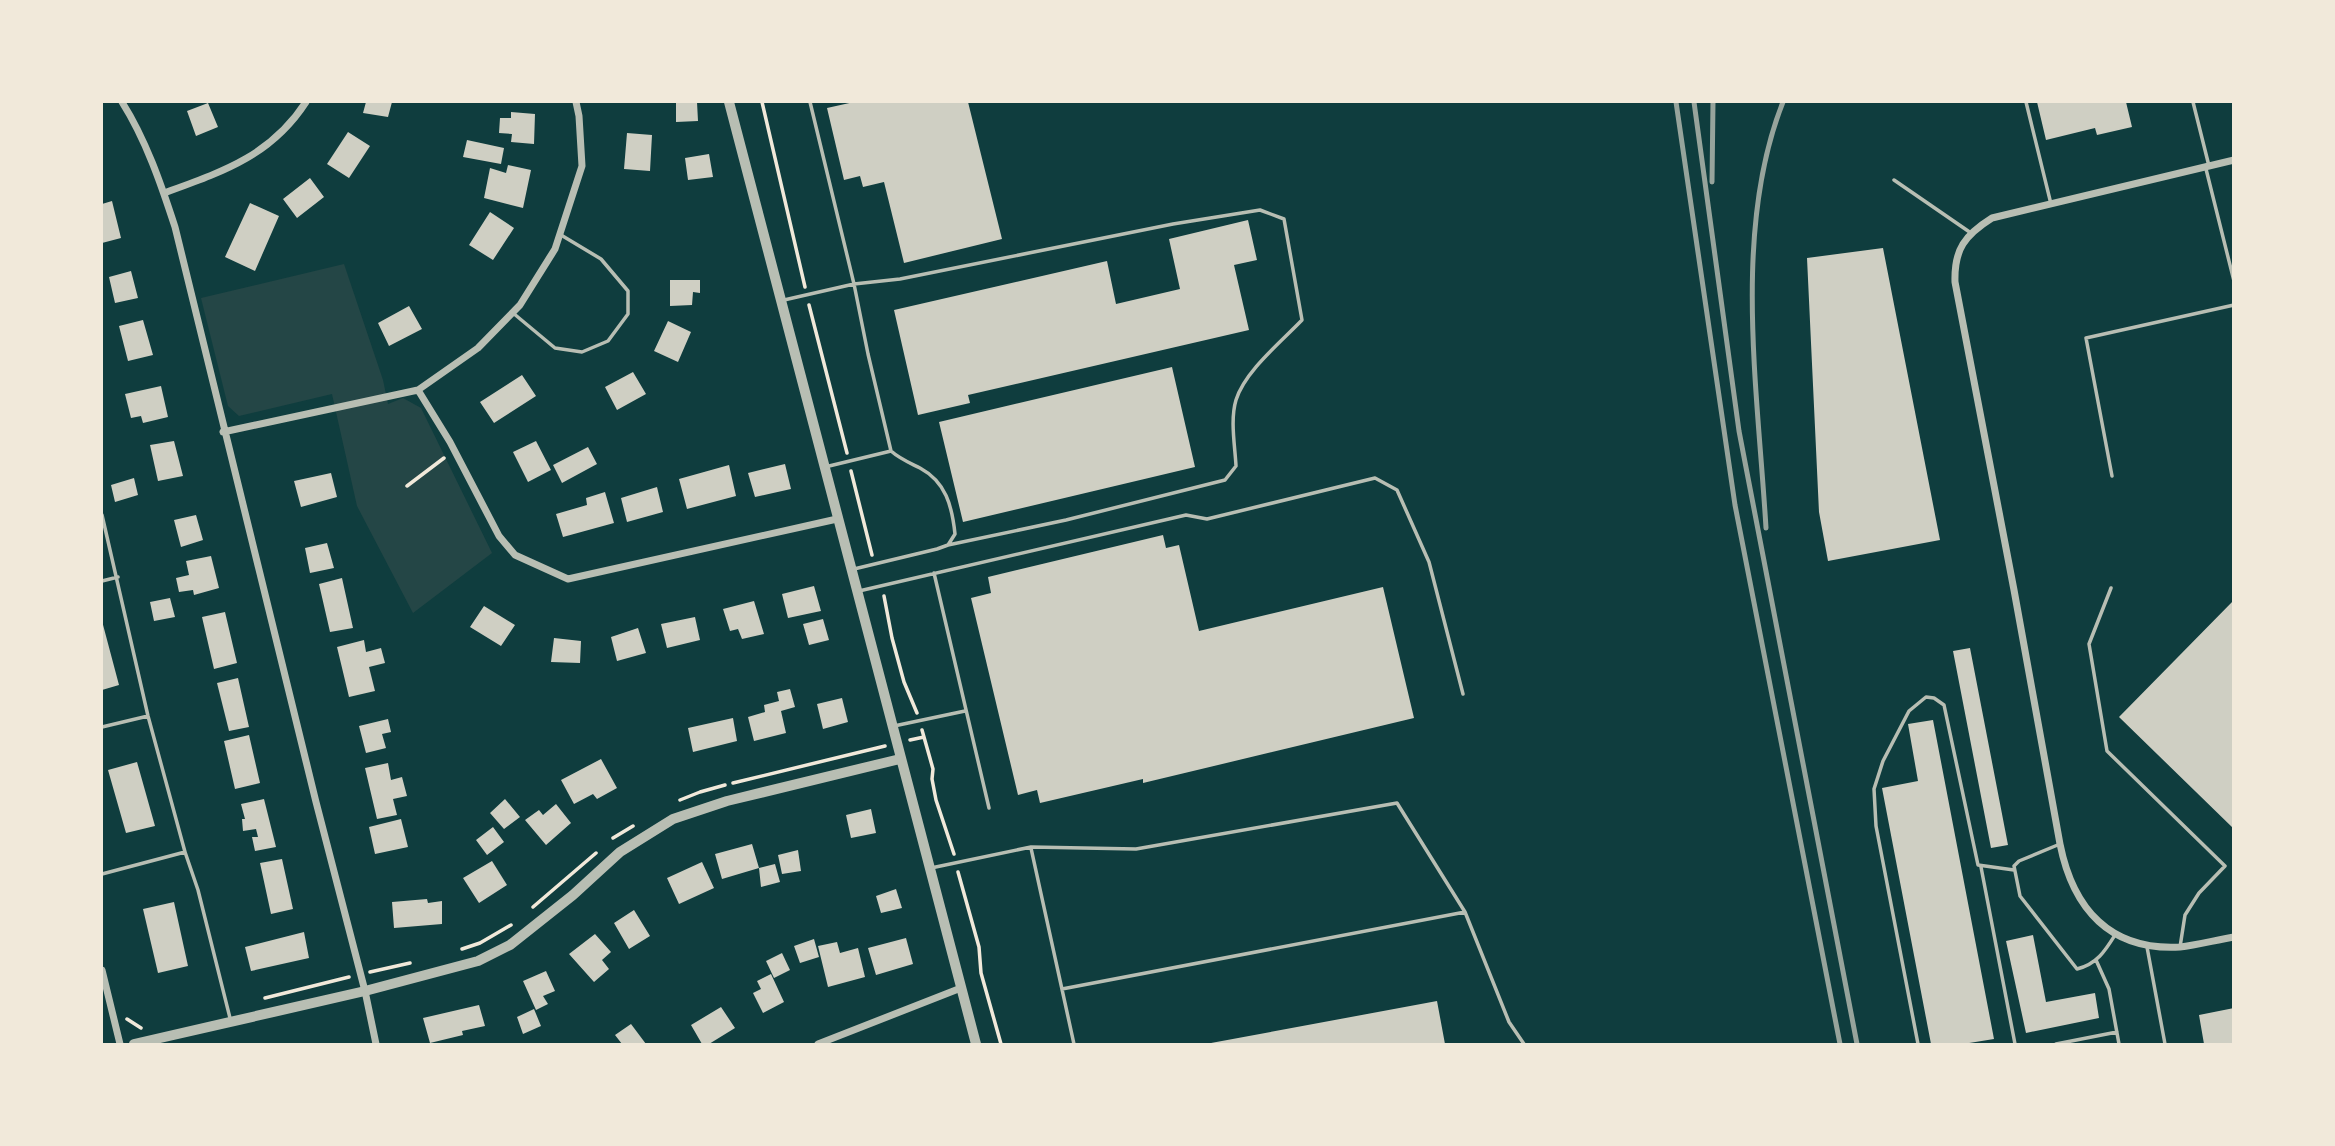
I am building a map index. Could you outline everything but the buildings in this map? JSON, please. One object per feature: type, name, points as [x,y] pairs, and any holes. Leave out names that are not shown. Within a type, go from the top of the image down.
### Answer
[{"type":"street","points":[[122,102],[135,123],[164,192],[174,227],[223,432],[361,974],[376,1045]]},
{"type":"street","points":[[164,192],[211,176],[258,153],[293,121],[306,102]]},
{"type":"street","points":[[223,432],[418,390],[478,348],[520,305],[555,249],[582,166],[576,102]]},
{"type":"street","points":[[729,102],[976,1045]]},
{"type":"street","points":[[2234,160],[1992,218],[1971,233],[1954,263],[1955,282],[2063,862],[2074,893],[2094,918],[2115,935],[2146,944],[2180,947],[2234,937]]},
{"type":"street","points":[[418,390],[454,450],[499,536],[515,555],[568,579],[837,519]]},
{"type":"street","points":[[134,1045],[365,991],[478,961],[510,945],[573,895],[620,852],[673,819],[727,801],[900,759]]},
{"type":"street","points":[[102,970],[120,1045]]},
{"type":"street","points":[[818,1045],[961,988]]},
{"type":"lane","points":[[810,102],[891,452],[921,469],[944,487],[955,534],[948,545]]},
{"type":"lane","points":[[2026,102],[2051,204]]},
{"type":"lane","points":[[2193,102],[2234,281]]},
{"type":"lane","points":[[1894,180],[1971,233]]},
{"type":"lane","points":[[780,300],[854,284],[900,279],[1173,224],[1260,210],[1284,219],[1302,320],[1247,378],[1236,401],[1236,466],[1225,480],[851,570]]},
{"type":"lane","points":[[512,312],[555,348],[582,352],[608,341],[628,314],[628,291],[601,259],[559,233]]},
{"type":"lane","points":[[2112,476],[2087,338],[2234,305]]},
{"type":"lane","points":[[824,468],[891,452]]},
{"type":"lane","points":[[857,592],[1186,515],[1207,519],[1375,478],[1397,490],[1429,562],[1463,694]]},
{"type":"lane","points":[[102,515],[148,716],[198,890],[231,1022]]},
{"type":"lane","points":[[934,573],[989,808]]},
{"type":"lane","points":[[102,581],[118,577]]},
{"type":"lane","points":[[2111,588],[2089,643],[2107,751],[2225,866],[2199,893],[2185,915],[2180,947]]},
{"type":"lane","points":[[1918,1045],[1876,826],[1874,789],[1883,761],[1909,711],[1926,698],[1934,698],[1944,705],[1978,866],[2014,870]]},
{"type":"lane","points":[[892,727],[966,711]]},
{"type":"lane","points":[[102,727],[148,716]]},
{"type":"lane","points":[[929,869],[1031,847],[1136,849],[1396,803],[1465,912],[1509,1021],[1524,1045]]},
{"type":"lane","points":[[2060,845],[2019,861],[2014,870],[2020,896],[2077,969],[2088,966],[2103,954],[2115,935]]},
{"type":"lane","points":[[1031,847],[1074,1045]]},
{"type":"lane","points":[[102,874],[186,852]]},
{"type":"lane","points":[[1981,866],[2015,1045]]},
{"type":"lane","points":[[1062,989],[1465,912]]},
{"type":"lane","points":[[2146,944],[2165,1045]]},
{"type":"lane","points":[[2096,960],[2109,989],[2119,1045]]},
{"type":"lane","points":[[2056,1045],[2117,1032]]},
{"type":"path","points":[[407,486],[454,450]]},
{"type":"path","points":[[670,804],[700,792],[924,737]]},
{"type":"path","points":[[525,914],[615,837],[638,823]]},
{"type":"path","points":[[457,951],[480,943],[514,923]]},
{"type":"path","points":[[264,998],[419,961]]},
{"type":"path","points":[[114,1022],[128,1019],[141,1028]]},
{"type":"shaded area","points":[[344,264],[383,380],[388,404],[403,398],[421,408],[492,553],[413,613],[357,506],[332,394],[239,416],[228,406],[201,298]]},
{"type":"railway","points":[[1676,102],[1735,505],[1840,1044]]},
{"type":"railway","points":[[1694,102],[1739,431],[1857,1044]]},
{"type":"railway","points":[[1712,182],[1713,102]]},
{"type":"railway","points":[[1766,528],[1754,367],[1753,257],[1758,203],[1767,151],[1783,102]]}]
